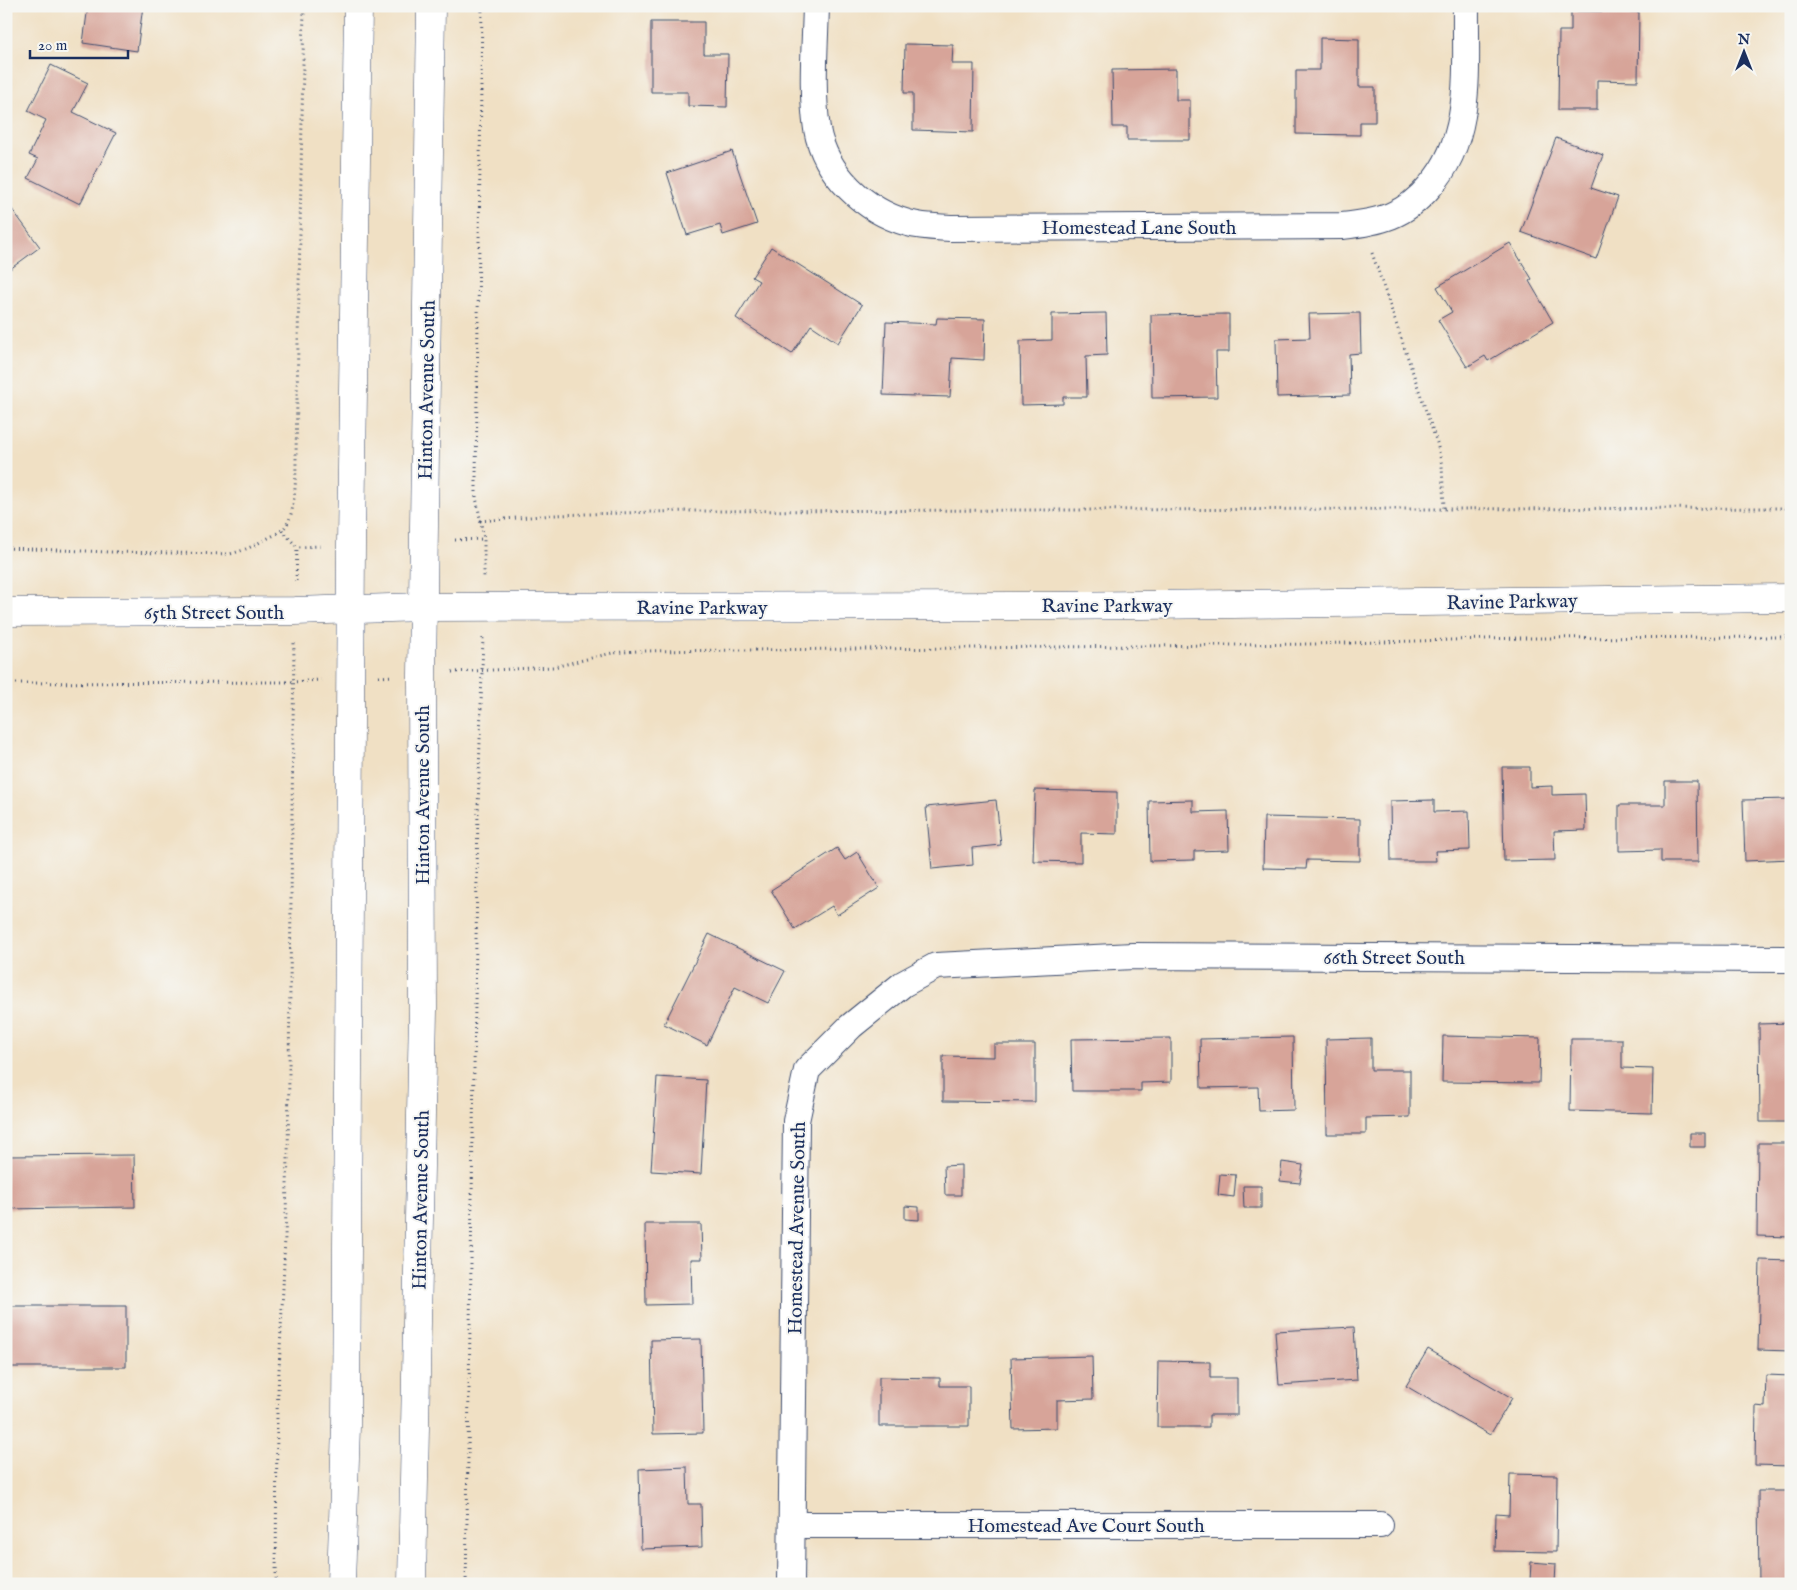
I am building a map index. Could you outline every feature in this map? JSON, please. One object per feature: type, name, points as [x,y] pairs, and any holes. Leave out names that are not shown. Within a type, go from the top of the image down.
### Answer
[{"type":"main road","points":[[341,1584],[346,1416],[351,610],[358,6]]},
{"type":"main road","name":"Hinton Avenue South","points":[[412,1584],[424,1010],[422,607],[431,6]]},
{"type":"main road","name":"Ravine Parkway","points":[[422,607],[1061,606],[1791,598]]},
{"type":"main road","name":"65th Street South","points":[[6,612],[351,610],[422,607]]},
{"type":"street","name":"Homestead Lane South","points":[[816,6],[815,104],[822,148],[835,171],[852,191],[876,209],[897,219],[921,226],[950,228],[1323,227],[1362,224],[1396,215],[1412,205],[1434,182],[1448,161],[1456,143],[1463,110],[1466,6]]},
{"type":"street","name":"66th Street South","points":[[997,962],[1133,956],[1791,959]]},
{"type":"street","name":"Homestead Avenue South","points":[[791,1584],[796,1121],[808,1070],[851,1026],[903,984],[936,966],[997,962]]},
{"type":"street","name":"Homestead Ave Court South","points":[[793,1525],[1380,1525]]},
{"type":"path","points":[[6,548],[230,554],[245,550],[274,535],[288,523],[291,515],[296,455],[304,6]]},
{"type":"path","points":[[482,6],[476,477],[480,521],[484,539]]},
{"type":"path","points":[[1362,224],[1437,443],[1442,465],[1444,508]]},
{"type":"path","points":[[480,521],[554,515],[638,512],[1791,508]]},
{"type":"path","points":[[6,683],[292,682],[554,667],[612,653],[637,651],[1313,644],[1570,637],[1791,637]]},
{"type":"path","points":[[466,1584],[478,811],[483,670]]},
{"type":"path","points":[[276,1584],[278,1385],[288,1159],[293,772],[292,682]]},
{"type":"building","points":[[88,6],[143,6],[137,51],[83,43]]},
{"type":"building","points":[[1571,11],[1639,12],[1638,81],[1597,80],[1597,110],[1558,110],[1559,31],[1571,31]]},
{"type":"building","points":[[651,22],[704,22],[704,54],[728,54],[727,107],[688,106],[688,92],[651,92]]},
{"type":"building","points":[[1320,38],[1359,39],[1359,87],[1375,87],[1375,122],[1360,122],[1360,135],[1296,134],[1296,70],[1320,70]]},
{"type":"building","points":[[905,44],[953,45],[952,64],[974,64],[973,132],[913,130],[913,93],[904,93]]},
{"type":"building","points":[[51,65],[88,83],[73,112],[116,133],[80,204],[28,178],[38,159],[29,155],[46,120],[28,111]]},
{"type":"building","points":[[1176,69],[1176,100],[1190,100],[1190,140],[1127,140],[1127,127],[1113,127],[1112,70]]},
{"type":"building","points":[[1556,138],[1603,155],[1591,188],[1618,197],[1596,259],[1521,232]]},
{"type":"building","points":[[732,151],[757,224],[723,235],[720,225],[687,235],[667,173]]},
{"type":"building","points":[[6,201],[40,247],[6,272]]},
{"type":"building","points":[[1510,243],[1532,279],[1529,281],[1553,322],[1488,361],[1485,356],[1467,367],[1438,320],[1452,312],[1437,287]]},
{"type":"building","points":[[771,247],[862,305],[838,343],[811,325],[792,354],[736,318],[759,281],[752,277]]},
{"type":"building","points":[[1106,313],[1107,355],[1086,356],[1087,397],[1063,397],[1063,404],[1021,405],[1020,341],[1052,340],[1052,314]]},
{"type":"building","points":[[1360,313],[1361,353],[1349,354],[1350,395],[1277,397],[1276,339],[1310,338],[1309,314]]},
{"type":"building","points":[[1229,314],[1229,352],[1216,352],[1217,397],[1152,398],[1151,315]]},
{"type":"building","points":[[937,318],[985,319],[984,360],[952,358],[950,397],[883,395],[886,322],[936,324]]},
{"type":"building","points":[[1502,767],[1530,767],[1530,787],[1552,786],[1552,795],[1585,794],[1586,830],[1554,831],[1555,860],[1504,861]]},
{"type":"building","points":[[1665,781],[1697,781],[1698,862],[1661,862],[1661,850],[1619,851],[1619,805],[1665,805]]},
{"type":"building","points":[[1035,790],[1117,792],[1117,834],[1081,833],[1081,862],[1033,861]]},
{"type":"building","points":[[1791,799],[1791,859],[1745,861],[1743,800]]},
{"type":"building","points":[[996,800],[1001,845],[972,848],[973,865],[932,869],[926,807]]},
{"type":"building","points":[[1193,800],[1193,812],[1228,811],[1229,850],[1194,851],[1194,860],[1150,861],[1149,801]]},
{"type":"building","points":[[1434,800],[1434,812],[1469,811],[1470,850],[1435,851],[1436,861],[1391,861],[1390,801]]},
{"type":"building","points":[[1264,817],[1360,819],[1360,861],[1307,860],[1306,869],[1263,868]]},
{"type":"building","points":[[837,848],[845,860],[857,852],[879,888],[837,915],[832,906],[795,929],[771,890]]},
{"type":"building","points":[[709,934],[785,971],[768,1003],[735,987],[707,1045],[664,1024]]},
{"type":"building","points":[[1791,1023],[1791,1122],[1760,1122],[1759,1024]]},
{"type":"building","points":[[1443,1036],[1540,1038],[1539,1083],[1442,1082]]},
{"type":"building","points":[[1293,1037],[1294,1110],[1259,1111],[1258,1087],[1201,1088],[1200,1039]]},
{"type":"building","points":[[1171,1038],[1171,1082],[1141,1083],[1141,1091],[1072,1091],[1071,1039]]},
{"type":"building","points":[[1371,1038],[1371,1070],[1410,1070],[1410,1117],[1366,1118],[1366,1134],[1327,1134],[1326,1039]]},
{"type":"building","points":[[1571,1039],[1622,1039],[1622,1068],[1653,1069],[1652,1113],[1570,1111]]},
{"type":"building","points":[[994,1044],[1035,1044],[1035,1102],[943,1101],[943,1056],[994,1057]]},
{"type":"building","points":[[657,1077],[706,1080],[701,1174],[651,1171]]},
{"type":"building","points":[[1690,1133],[1705,1133],[1705,1147],[1690,1147]]},
{"type":"building","points":[[1758,1143],[1791,1143],[1791,1237],[1757,1236]]},
{"type":"building","points":[[134,1155],[135,1207],[6,1209],[6,1156]]},
{"type":"building","points":[[1282,1162],[1303,1165],[1300,1183],[1280,1181]]},
{"type":"building","points":[[961,1165],[961,1195],[945,1195],[944,1166]]},
{"type":"building","points":[[1220,1174],[1236,1175],[1234,1197],[1218,1195]]},
{"type":"building","points":[[1243,1186],[1261,1186],[1261,1208],[1244,1208]]},
{"type":"building","points":[[905,1206],[919,1207],[919,1220],[905,1219]]},
{"type":"building","points":[[645,1224],[701,1224],[702,1259],[691,1259],[692,1304],[646,1305]]},
{"type":"building","points":[[1760,1260],[1791,1261],[1791,1351],[1758,1350]]},
{"type":"building","points":[[6,1306],[126,1306],[126,1367],[6,1367]]},
{"type":"building","points":[[1354,1327],[1357,1380],[1279,1385],[1275,1331]]},
{"type":"building","points":[[701,1339],[703,1433],[653,1434],[651,1340]]},
{"type":"building","points":[[1428,1349],[1512,1398],[1490,1435],[1406,1386]]},
{"type":"building","points":[[1092,1356],[1093,1399],[1057,1400],[1057,1428],[1013,1429],[1011,1358]]},
{"type":"building","points":[[1158,1361],[1210,1362],[1210,1378],[1237,1378],[1237,1415],[1209,1415],[1209,1427],[1157,1427]]},
{"type":"building","points":[[1766,1375],[1791,1376],[1791,1466],[1755,1465],[1756,1406],[1765,1407]]},
{"type":"building","points":[[879,1377],[940,1378],[940,1386],[969,1386],[969,1426],[879,1426]]},
{"type":"building","points":[[687,1467],[688,1504],[701,1504],[702,1547],[641,1549],[639,1469]]},
{"type":"building","points":[[1510,1474],[1557,1475],[1556,1552],[1495,1551],[1496,1514],[1509,1515]]},
{"type":"building","points":[[1758,1491],[1791,1491],[1791,1584],[1759,1584]]},
{"type":"building","points":[[1531,1562],[1556,1564],[1555,1583],[1530,1581]]}]
